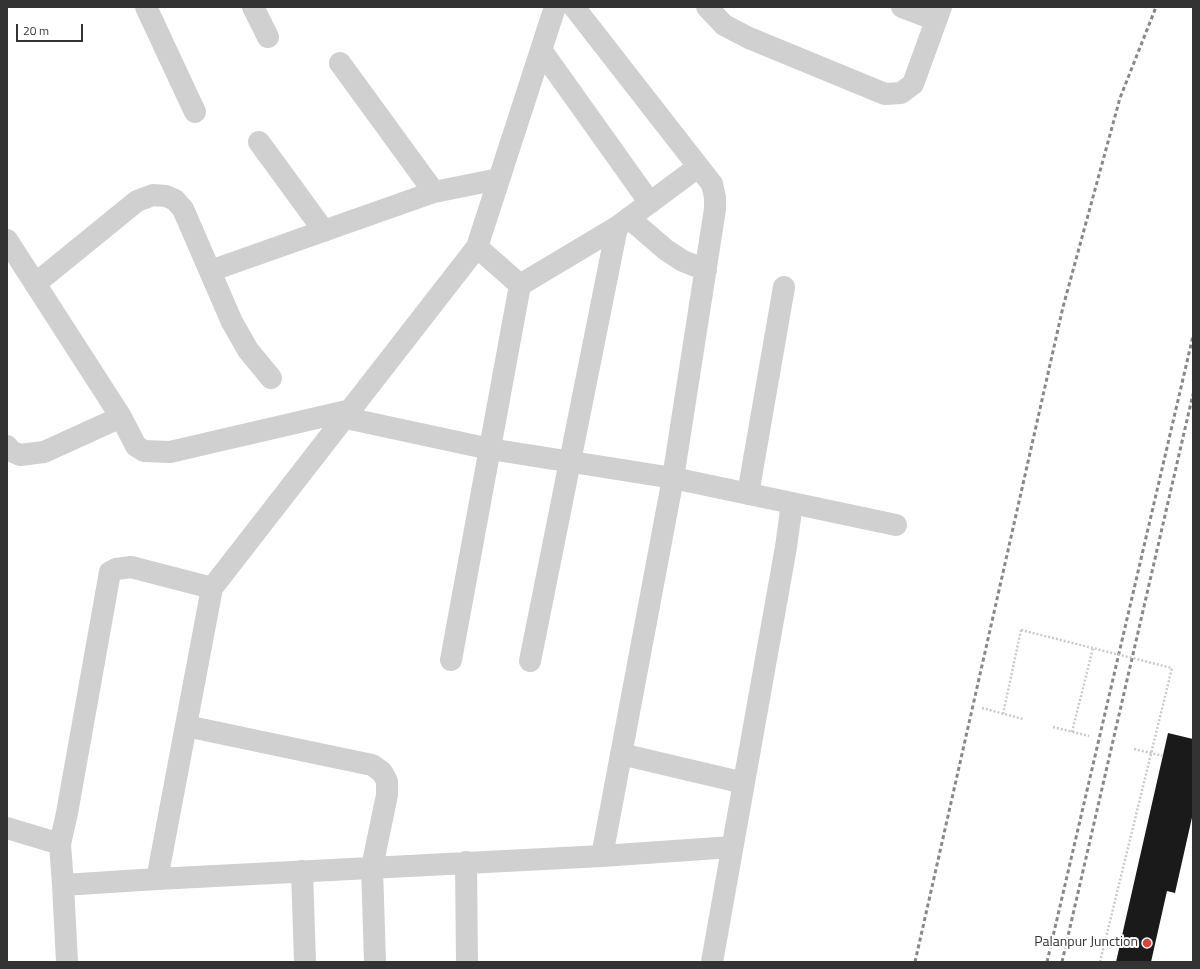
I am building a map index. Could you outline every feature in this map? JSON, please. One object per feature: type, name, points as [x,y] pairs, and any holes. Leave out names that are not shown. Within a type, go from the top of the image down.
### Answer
[{"type":"street","points":[[146,7],[195,112]]},
{"type":"street","points":[[253,7],[268,37]]},
{"type":"street","points":[[157,879],[212,588],[349,414],[477,247],[555,7]]},
{"type":"street","points":[[574,7],[712,184],[715,197],[715,209],[706,270],[673,478],[602,856]]},
{"type":"street","points":[[707,7],[724,25],[749,38],[885,94],[901,93],[913,84],[939,13],[902,7]]},
{"type":"street","points":[[541,50],[650,203]]},
{"type":"street","points":[[340,63],[434,192]]},
{"type":"street","points":[[259,142],[324,231]]},
{"type":"street","points":[[451,660],[520,285],[623,223],[698,167]]},
{"type":"street","points":[[210,270],[434,192],[499,180]]},
{"type":"street","points":[[35,284],[137,201],[153,195],[166,196],[175,200],[183,209],[232,322],[248,350],[271,378]]},
{"type":"street","points":[[623,223],[683,261],[706,270]]},
{"type":"street","points":[[530,661],[570,461],[623,223]]},
{"type":"street","points":[[7,240],[121,417],[136,446],[144,451],[170,452],[349,414],[490,448],[673,478],[896,525]]},
{"type":"street","points":[[477,247],[520,285]]},
{"type":"street","points":[[748,494],[784,287]]},
{"type":"street","points":[[7,446],[11,452],[20,455],[44,452],[121,417]]},
{"type":"street","points":[[712,962],[786,547],[792,503]]},
{"type":"street","points":[[67,962],[60,844],[67,813],[110,572],[116,569],[131,567],[212,588]]},
{"type":"street","points":[[186,726],[372,766],[382,772],[387,781],[387,795],[372,867],[375,962]]},
{"type":"street","points":[[621,754],[744,783]]},
{"type":"street","points":[[7,828],[60,844]]},
{"type":"street","points":[[63,884],[602,856],[732,847]]},
{"type":"street","points":[[466,862],[467,962]]},
{"type":"street","points":[[302,871],[305,962]]},
{"type":"path","points":[[1003,714],[1021,630],[1172,668],[1100,962]]},
{"type":"path","points":[[1072,732],[1093,648]]},
{"type":"path","points":[[982,708],[1023,719]]},
{"type":"path","points":[[1053,727],[1089,736]]},
{"type":"path","points":[[1134,748],[1163,756]]},
{"type":"building","points":[[1168,733],[1193,739],[1193,813],[1175,893],[1167,891],[1151,962],[1116,962]]},
{"type":"railway","points":[[915,962],[1063,307],[1120,98],[1156,7]]},
{"type":"railway","points":[[1047,962],[1193,336]]},
{"type":"railway","points":[[1062,962],[1193,394]]},
{"type":"place","name":"Palanpur Junction","points":[[1147,943]]}]
